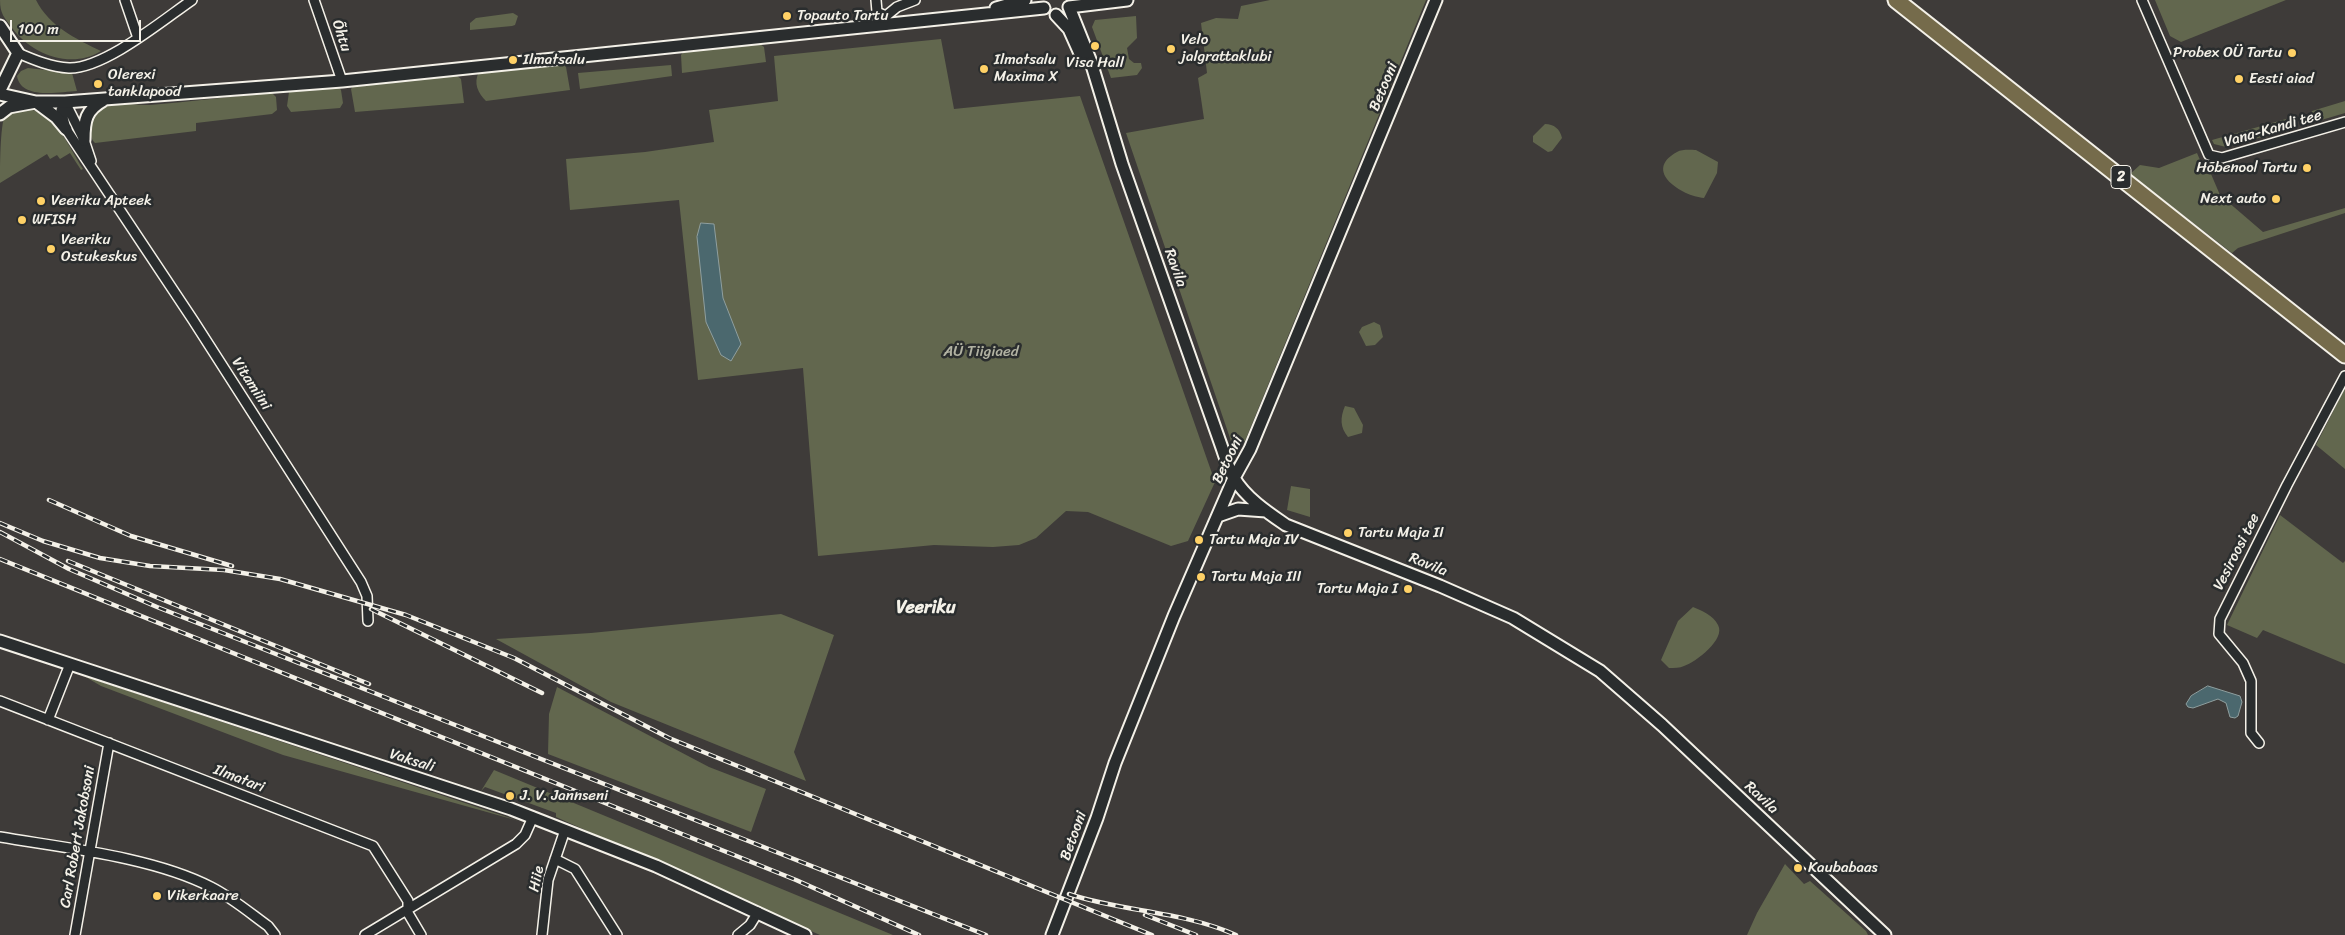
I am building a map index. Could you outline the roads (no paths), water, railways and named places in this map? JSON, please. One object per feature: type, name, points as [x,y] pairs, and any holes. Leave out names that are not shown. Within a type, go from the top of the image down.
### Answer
[{"type":"highway","name":"2","points":[[1896,0],[2345,355]]},
{"type":"street","points":[[125,0],[138,38]]},
{"type":"street","points":[[0,26],[18,53],[45,64],[70,68],[90,65],[105,58],[138,38],[192,0]]},
{"type":"street","name":"Õhtu","points":[[314,0],[342,81]]},
{"type":"street","points":[[876,0],[877,12],[886,20]]},
{"type":"street","points":[[886,20],[897,7],[914,0]]},
{"type":"street","points":[[971,16],[1025,0]]},
{"type":"street","points":[[0,114],[9,107],[36,102],[65,102],[342,81],[886,20],[971,16],[1043,4],[1056,15],[1064,13],[1070,3],[1127,0]]},
{"type":"street","name":"Betooni","points":[[1052,935],[1124,741],[1174,616],[1234,478],[1250,449],[1436,0]]},
{"type":"street","name":"Vana-Kandi tee","points":[[2142,0],[2209,155],[2222,158],[2345,122]]},
{"type":"street","name":"Ravila","points":[[1070,3],[1091,62],[1110,127],[1220,445],[1234,478],[1266,511],[1286,525],[1440,586],[1513,618],[1600,671],[1662,725],[1885,935]]},
{"type":"street","name":"Ravila","points":[[1056,15],[1074,38],[1110,127]]},
{"type":"street","points":[[0,90],[18,53]]},
{"type":"street","points":[[0,94],[36,102],[66,129]]},
{"type":"street","points":[[84,140],[85,124],[92,107],[106,99]]},
{"type":"street","name":"Vitamiini","points":[[65,102],[61,110],[66,129],[361,582],[367,596],[368,621]]},
{"type":"street","name":"Vitamiini","points":[[65,102],[84,140],[93,168]]},
{"type":"street","name":"Vesiroosi tee","points":[[2260,743],[2251,733],[2251,681],[2243,663],[2219,634],[2220,619],[2287,485],[2345,376]]},
{"type":"street","points":[[1218,516],[1238,509],[1266,511]]},
{"type":"street","name":"Vaksali","points":[[0,641],[534,817],[656,866],[806,935]]},
{"type":"street","points":[[48,720],[70,664]]},
{"type":"street","name":"Ilmatari","points":[[0,701],[373,846],[408,900],[408,913],[421,935]]},
{"type":"street","name":"Carl Robert Jakobsoni","points":[[75,935],[109,743]]},
{"type":"street","points":[[365,935],[520,840],[526,834],[534,817]]},
{"type":"street","name":"Hiie","points":[[542,935],[548,880],[565,830]]},
{"type":"street","points":[[0,837],[90,852],[180,873],[212,887],[268,926],[275,935]]},
{"type":"street","points":[[555,859],[575,870],[617,935]]},
{"type":"street","points":[[738,935],[750,925],[758,912]]},
{"type":"water","points":[[701,223],[714,224],[723,298],[741,344],[731,361],[721,355],[706,322],[697,237]]},
{"type":"water","points":[[2208,686],[2240,696],[2242,702],[2238,716],[2235,718],[2230,717],[2226,703],[2218,699],[2193,708],[2188,707],[2186,704],[2191,696]]},
{"type":"railway","points":[[49,500],[131,536],[232,566]]},
{"type":"railway","points":[[0,523],[43,541],[100,558],[150,566],[224,570],[280,579],[406,615],[514,658],[669,738],[1152,935]]},
{"type":"railway","points":[[0,532],[69,569],[157,607],[986,935]]},
{"type":"railway","points":[[0,559],[796,880],[919,935]]},
{"type":"railway","points":[[68,561],[369,684]]},
{"type":"railway","points":[[371,609],[542,693]]},
{"type":"railway","points":[[1069,894],[1110,905],[1195,921],[1236,935]]},
{"type":"railway","points":[[1145,915],[1196,935]]},
{"type":"place","name":"Topauto Tartu","points":[[787,16]]},
{"type":"place","name":"Visa Hall","points":[[1095,46]]},
{"type":"place","name":"Velo jalgrattaklubi","points":[[1171,49]]},
{"type":"place","name":"Probex OÜ Tartu","points":[[2292,53]]},
{"type":"place","name":"Ilmatsalu","points":[[513,60]]},
{"type":"place","name":"Ilmatsalu Maxima X","points":[[984,69]]},
{"type":"place","name":"Eesti aiad","points":[[2239,79]]},
{"type":"place","name":"Olerexi tanklapood","points":[[98,84]]},
{"type":"place","name":"Hõbenool Tartu","points":[[2307,168]]},
{"type":"place","name":"Next auto","points":[[2276,199]]},
{"type":"place","name":"Veeriku Apteek","points":[[41,201]]},
{"type":"place","name":"WFISH","points":[[22,220]]},
{"type":"place","name":"Veeriku Ostukeskus","points":[[51,249]]},
{"type":"place","name":"Tartu Maja II","points":[[1348,533]]},
{"type":"place","name":"Tartu Maja IV","points":[[1199,540]]},
{"type":"place","name":"Tartu Maja III","points":[[1201,577]]},
{"type":"place","name":"Tartu Maja I","points":[[1408,589]]},
{"type":"place","name":"J. V. Jannseni","points":[[510,796]]},
{"type":"place","name":"Kaubabaas","points":[[1798,868]]},
{"type":"place","name":"Vikerkaare","points":[[157,896]]},
{"type":"district","name":"Veeriku","points":[[926,608]]},
{"type":"park label","name":"AÜ Tiigiaed","points":[[981,352]]}]
